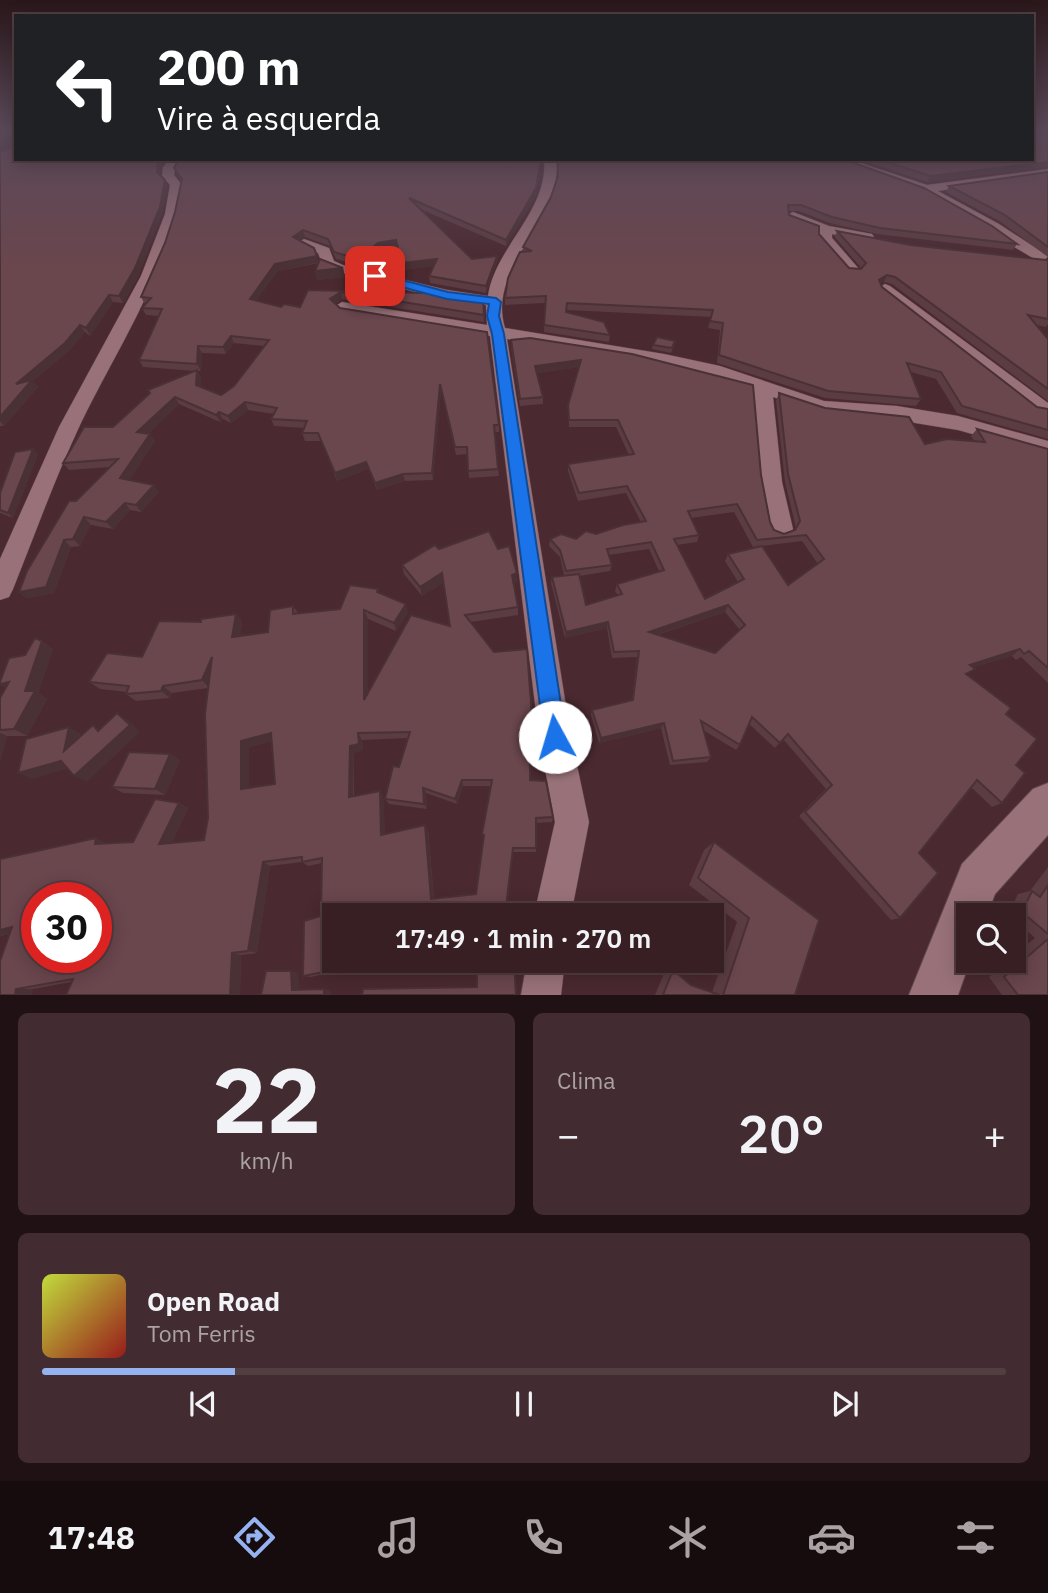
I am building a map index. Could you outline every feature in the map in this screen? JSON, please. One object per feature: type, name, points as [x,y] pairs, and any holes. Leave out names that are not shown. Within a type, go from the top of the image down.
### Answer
[{"type":"street","points":[[0,589],[68,428],[158,255],[175,201],[176,185],[168,175]]},
{"type":"street","points":[[552,175],[543,201],[498,279],[493,316],[498,334],[548,673],[555,737],[572,822],[555,903]]},
{"type":"street","points":[[885,175],[926,189],[993,227],[1044,262]]},
{"type":"street","points":[[926,189],[1023,175]]},
{"type":"street","points":[[793,216],[826,229],[880,240]]},
{"type":"street","points":[[826,229],[825,239],[853,270]]},
{"type":"street","points":[[304,243],[324,251],[328,262],[338,268],[447,295],[496,302]]},
{"type":"street","points":[[1014,257],[1044,262]]},
{"type":"street","points":[[885,289],[1039,407],[1048,410]]},
{"type":"street","points":[[342,307],[664,359],[714,370],[822,407],[897,413],[958,423],[1048,448]]},
{"type":"street","points":[[762,387],[771,482],[781,529]]},
{"type":"street","points":[[933,995],[978,880],[1048,804]]},
{"type":"street","points":[[541,995],[544,973]]},
{"type":"building","points":[[0,175],[160,175],[165,180],[160,207],[135,268],[119,296],[109,295],[86,328],[80,325],[65,343],[16,384],[32,380],[0,417]]},
{"type":"building","points":[[179,175],[538,175],[536,188],[506,240],[409,198],[472,259],[497,256],[486,286],[429,276],[437,259],[402,263],[396,240],[378,243],[358,259],[334,252],[328,239],[303,230],[293,237],[314,248],[317,256],[275,264],[250,299],[281,307],[284,304],[300,307],[308,290],[423,293],[424,290],[483,300],[484,315],[341,292],[330,299],[340,308],[487,332],[499,425],[494,425],[498,469],[468,471],[467,447],[455,447],[440,384],[432,473],[403,474],[375,483],[366,462],[335,473],[318,433],[302,433],[307,421],[271,419],[277,408],[245,402],[228,416],[219,412],[216,415],[175,397],[137,432],[150,434],[120,478],[154,485],[136,505],[125,503],[106,522],[84,517],[73,539],[64,540],[46,587],[19,592],[27,571],[69,501],[76,501],[118,459],[63,463],[84,427],[113,427],[150,393],[148,390],[197,370],[196,385],[221,395],[234,386],[269,340],[231,336],[223,347],[198,346],[197,364],[139,360],[162,309],[142,308],[151,298],[141,297],[165,243],[182,179]]},
{"type":"building","points":[[889,175],[924,188],[992,226],[1017,244],[880,228],[832,217],[801,205],[788,205],[789,215],[819,226],[819,234],[849,268],[861,269],[866,263],[837,231],[910,245],[1046,260],[1048,258],[1048,319],[1028,315],[1048,339],[1048,389],[895,277],[887,275],[879,280],[882,287],[1037,407],[1048,409],[1048,430],[962,406],[941,372],[907,363],[921,399],[828,391],[719,355],[723,323],[710,321],[713,310],[567,303],[566,312],[604,322],[610,335],[544,325],[546,296],[505,298],[508,278],[520,252],[532,251],[523,247],[551,197],[558,176]]},
{"type":"building","points":[[1024,175],[1048,175],[1048,247],[1005,215],[949,186]]},
{"type":"building","points":[[320,259],[343,268],[315,271]]},
{"type":"building","points":[[657,337],[675,341],[672,348],[653,345]]},
{"type":"building","points":[[530,338],[632,354],[753,385],[761,475],[770,522],[774,530],[784,534],[795,530],[800,521],[788,474],[779,393],[825,408],[909,417],[925,444],[947,439],[985,442],[977,429],[1048,449],[1048,668],[1029,651],[1024,654],[1020,649],[970,665],[975,669],[966,674],[1011,708],[1006,714],[1037,739],[1016,765],[1025,773],[1002,803],[977,780],[919,853],[938,873],[900,918],[805,812],[832,785],[788,734],[780,743],[752,717],[740,745],[701,721],[711,757],[673,761],[664,723],[601,738],[592,710],[633,700],[639,651],[614,652],[608,622],[566,632],[552,577],[579,574],[586,605],[622,594],[617,584],[664,570],[651,542],[607,549],[612,565],[566,571],[560,550],[550,539],[561,534],[576,539],[586,531],[596,534],[646,521],[627,486],[579,493],[568,464],[634,454],[618,420],[569,420],[568,405],[581,360],[535,366],[543,397],[520,399],[511,340]],"holes":[[[737,504],[757,540],[806,535],[824,559],[788,585],[762,546],[728,554],[744,579],[705,599],[674,539],[699,535],[688,511]],[[728,605],[745,625],[715,653],[649,632]]]},
{"type":"building","points":[[33,449],[8,513],[0,510],[0,493],[15,452]]},
{"type":"building","points":[[489,531],[498,549],[509,546],[517,573],[512,575],[518,607],[465,615],[494,652],[527,649],[533,731],[530,731],[530,780],[546,781],[553,817],[536,818],[536,848],[513,848],[506,903],[322,903],[322,972],[303,976],[304,921],[321,916],[322,858],[302,862],[302,857],[263,862],[248,951],[232,953],[230,995],[66,995],[73,979],[16,989],[15,995],[0,995],[0,961],[12,927],[0,930],[0,859],[96,838],[95,844],[133,842],[155,799],[179,803],[159,844],[204,840],[208,818],[205,714],[212,657],[202,680],[163,686],[161,691],[126,694],[129,686],[89,682],[107,653],[142,657],[159,621],[201,622],[201,619],[236,614],[232,637],[268,632],[270,610],[293,606],[293,614],[340,609],[350,585],[378,589],[377,592],[406,604],[394,623],[364,610],[364,700],[411,615],[450,626],[442,573],[420,587],[402,565],[435,545],[439,549]],"holes":[[[410,732],[399,767],[393,766],[385,799],[424,804],[423,788],[455,799],[462,780],[492,780],[482,834],[476,894],[431,899],[425,825],[381,835],[380,791],[349,797],[350,746],[359,744],[358,733]],[[271,733],[275,784],[241,789],[241,741]]]},
{"type":"building","points":[[35,638],[42,641],[25,691],[35,691],[14,729],[0,730],[0,698],[9,682],[0,682],[9,658],[25,655]]},
{"type":"building","points":[[117,713],[130,725],[74,776],[61,761],[18,773],[26,739],[69,727],[64,751],[93,725],[98,731]]},
{"type":"building","points":[[129,752],[170,754],[155,789],[112,787]]},
{"type":"building","points":[[714,842],[819,920],[795,995],[723,995],[749,918],[698,878]]},
{"type":"building","points":[[1048,885],[1048,934],[1026,915],[1026,904],[1032,891],[1040,897]]},
{"type":"building","points":[[1048,939],[1048,995],[1018,995],[1004,977],[1009,973],[1026,973],[1026,958]]},
{"type":"building","points":[[266,971],[291,971],[292,990],[324,989],[324,995],[261,995]]},
{"type":"building","points":[[477,973],[515,973],[516,995],[362,995],[363,989],[477,987]]},
{"type":"building","points":[[672,973],[677,973],[691,985],[720,995],[663,995]]},
{"type":"route","points":[[375,276],[447,295],[496,302],[493,316],[526,519],[555,737]]}]
